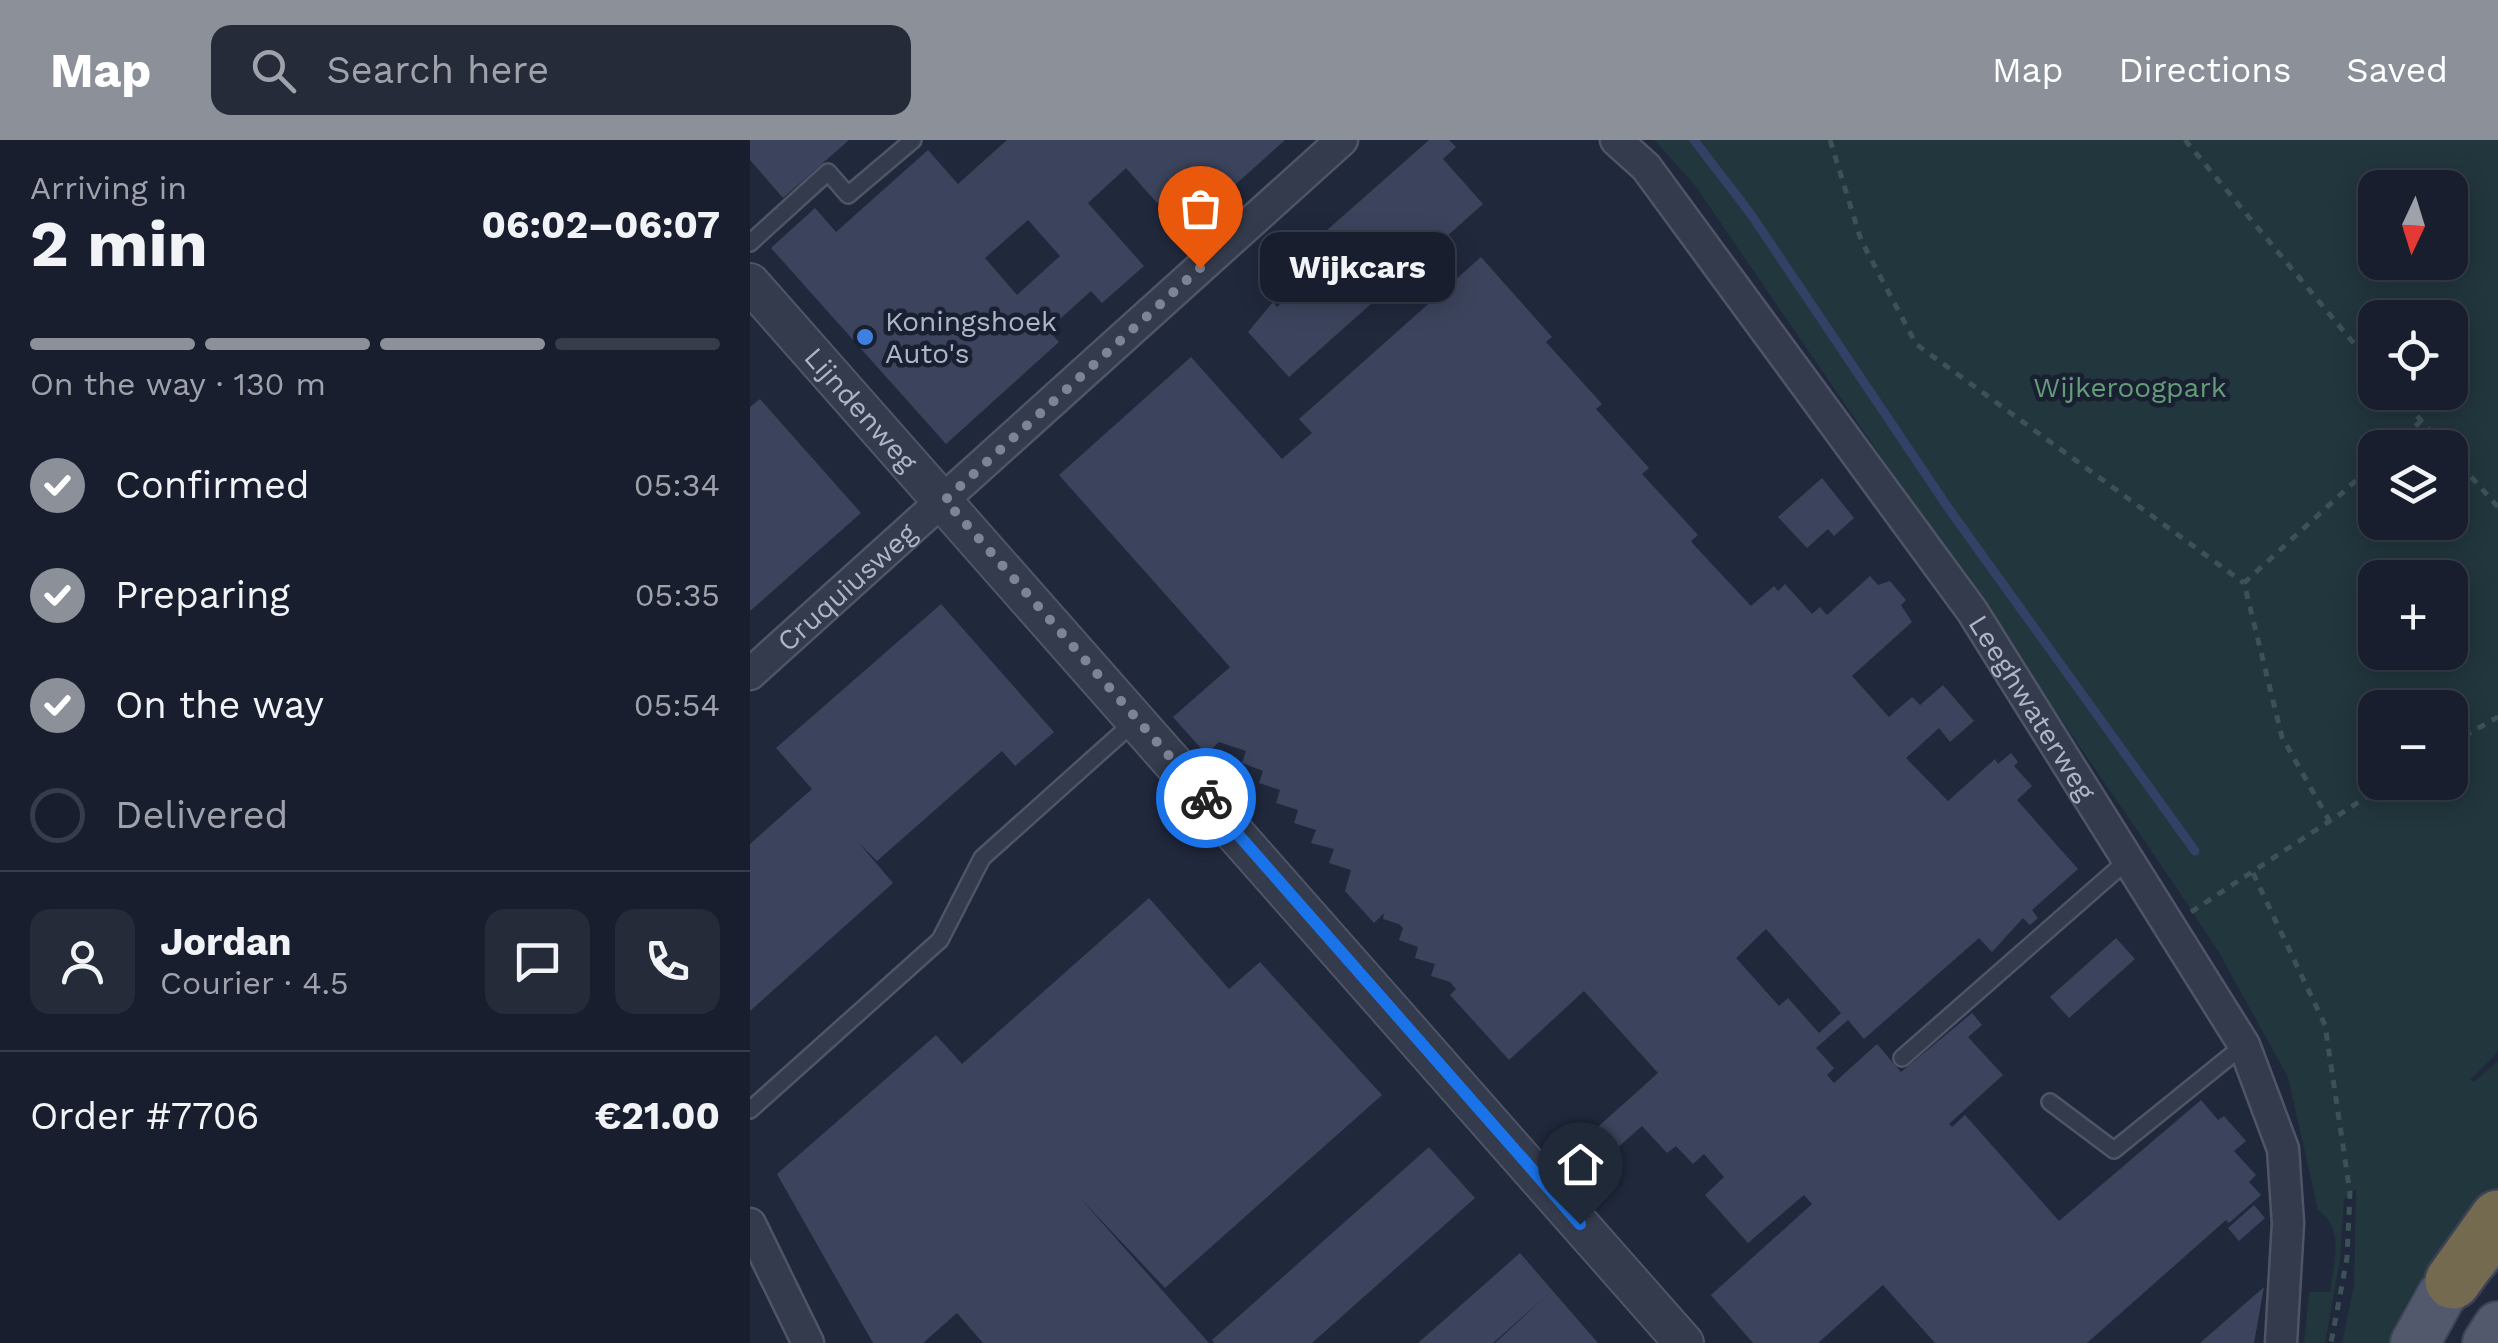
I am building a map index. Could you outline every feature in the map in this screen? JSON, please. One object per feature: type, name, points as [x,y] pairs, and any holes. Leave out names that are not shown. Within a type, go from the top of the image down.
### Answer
[{"type":"highway","points":[[2453,1281],[2498,1218]]},
{"type":"main road","points":[[2415,1343],[2453,1281],[2498,1235]]},
{"type":"main road","points":[[2487,1343],[2498,1326]]},
{"type":"street","name":"Cruquiusweg","points":[[750,674],[1342,140]]},
{"type":"street","name":"Leeghwaterweg","points":[[1616,140],[1646,168],[1972,610],[2244,1045],[2283,1149],[2288,1223],[2282,1343]]},
{"type":"street","name":"Lijndenweg","points":[[750,283],[1684,1343]]},
{"type":"street","points":[[750,1224],[808,1343]]},
{"type":"lane","points":[[750,243],[828,172],[848,195],[913,140]]},
{"type":"lane","points":[[750,1110],[940,940],[982,858],[1137,719]]},
{"type":"lane","points":[[1902,1058],[2129,859]]},
{"type":"lane","points":[[2050,1102],[2114,1150],[2244,1045]]},
{"type":"path","points":[[1830,140],[1862,240],[1916,344],[2244,583],[2282,736],[2330,822]]},
{"type":"path","points":[[2185,140],[2358,349]]},
{"type":"path","points":[[2412,410],[2429,430]]},
{"type":"path","points":[[2411,430],[2421,421]]},
{"type":"path","points":[[2468,473],[2498,507]]},
{"type":"path","points":[[2244,583],[2358,479]]},
{"type":"path","points":[[2468,734],[2498,716]]},
{"type":"path","points":[[2170,925],[2363,800]]},
{"type":"path","points":[[2254,873],[2325,1025],[2350,1193],[2347,1258],[2331,1343]]},
{"type":"green space","name":"Wijkeroogpark","points":[[1654,140],[2498,140],[2498,1052],[2470,1080],[2474,1082],[2498,1061],[2498,1188],[2465,1222],[2421,1279],[2389,1343],[2342,1343],[2354,1285],[2356,1189],[2344,1199],[2340,1260],[2325,1343],[2304,1343],[2309,1292],[2330,1292],[2335,1236],[2318,1210],[2288,1077],[2218,951],[1694,184]]},
{"type":"building","points":[[750,140],[849,140],[783,198],[750,160]]},
{"type":"building","points":[[1007,140],[1285,140],[1188,227],[1163,198],[1157,203],[1126,168],[1088,203],[1144,266],[1102,303],[1091,291],[1048,330],[1059,342],[946,444],[771,248],[815,208],[836,232],[928,150],[958,184]],"holes":[[[1028,220],[1060,256],[1017,295],[985,258]]]},
{"type":"building","points":[[1429,140],[1449,140],[1456,147],[1443,159],[1483,204],[1289,377],[1248,332],[1273,302],[1277,307],[1290,295],[1274,277]]},
{"type":"building","points":[[1481,257],[1552,337],[1546,342],[1602,404],[1596,409],[1649,468],[1642,474],[1698,535],[1691,541],[1694,545],[1751,606],[1774,586],[1778,591],[1785,584],[1812,614],[1820,607],[1827,615],[1870,576],[1878,585],[1890,581],[1906,600],[1901,605],[1912,622],[1852,676],[1889,717],[1912,697],[1920,705],[1943,685],[1974,721],[1950,742],[1939,728],[1906,758],[1948,801],[1995,759],[1998,764],[2011,753],[2018,762],[2014,766],[2032,786],[2017,800],[2078,869],[2032,910],[2038,918],[2030,925],[2023,918],[1992,952],[1979,938],[1864,1039],[1848,1020],[1816,1048],[1834,1068],[1827,1075],[1834,1083],[1877,1044],[1901,1072],[1972,1013],[1982,1025],[1968,1037],[2003,1075],[1949,1124],[1952,1127],[1965,1115],[2059,1221],[2201,1100],[2218,1120],[2224,1116],[2246,1141],[2234,1151],[2256,1175],[2249,1182],[2261,1195],[2229,1223],[2226,1220],[2087,1343],[1935,1343],[1883,1285],[1818,1343],[1753,1343],[1711,1295],[1812,1204],[1804,1195],[1748,1243],[1705,1195],[1724,1177],[1704,1154],[1693,1164],[1676,1146],[1667,1153],[1642,1126],[1590,1172],[1571,1151],[1658,1073],[1584,991],[1509,1060],[1450,995],[1456,989],[1450,982],[1431,976],[1435,964],[1415,958],[1418,947],[1399,940],[1403,928],[1383,919],[1384,913],[1374,923],[1345,891],[1351,870],[1329,863],[1334,849],[1311,843],[1316,830],[1294,823],[1298,810],[1276,803],[1280,790],[1259,783],[1263,771],[1242,763],[1246,751],[1219,742],[1206,754],[1173,717],[1230,667],[1059,475],[1191,357],[1282,459],[1312,433],[1299,419]],"holes":[[[1766,929],[1841,1013],[1819,1033],[1788,998],[1779,1006],[1736,958]]]},
{"type":"building","points":[[760,399],[861,513],[750,611],[750,407]]},
{"type":"building","points":[[1822,478],[1854,518],[1834,536],[1828,529],[1807,548],[1778,517]]},
{"type":"building","points":[[941,604],[1054,732],[1015,766],[1002,751],[877,861],[858,842],[893,883],[750,1011],[750,844],[812,789],[776,748]]},
{"type":"building","points":[[1149,898],[1229,989],[1260,962],[1382,1095],[1165,1288],[1080,1198],[1209,1343],[983,1343],[957,1313],[923,1343],[873,1343],[777,1174],[936,1035],[962,1064]]},
{"type":"building","points":[[2116,938],[2135,959],[2069,1018],[2050,997]]},
{"type":"building","points":[[1429,1147],[1475,1198],[1312,1343],[1214,1343],[1212,1340]]},
{"type":"building","points":[[2254,1205],[2265,1218],[2239,1241],[2228,1228]]},
{"type":"building","points":[[1520,1253],[1598,1343],[1495,1343],[1547,1295],[1493,1343],[1418,1343]]},
{"type":"building","points":[[2264,1287],[2254,1343],[2200,1343]]},
{"type":"waterway","points":[[1694,140],[1750,213],[1949,509],[2195,851]]},
{"type":"way so far","points":[[1200,268],[945,500],[1206,798]]},
{"type":"place","name":"Wijkcars","points":[[1200,268]]},
{"type":"place","name":"Koningshoek Auto's","points":[[865,337]]},
{"type":"route","points":[[1206,798],[1580,1224]]}]
